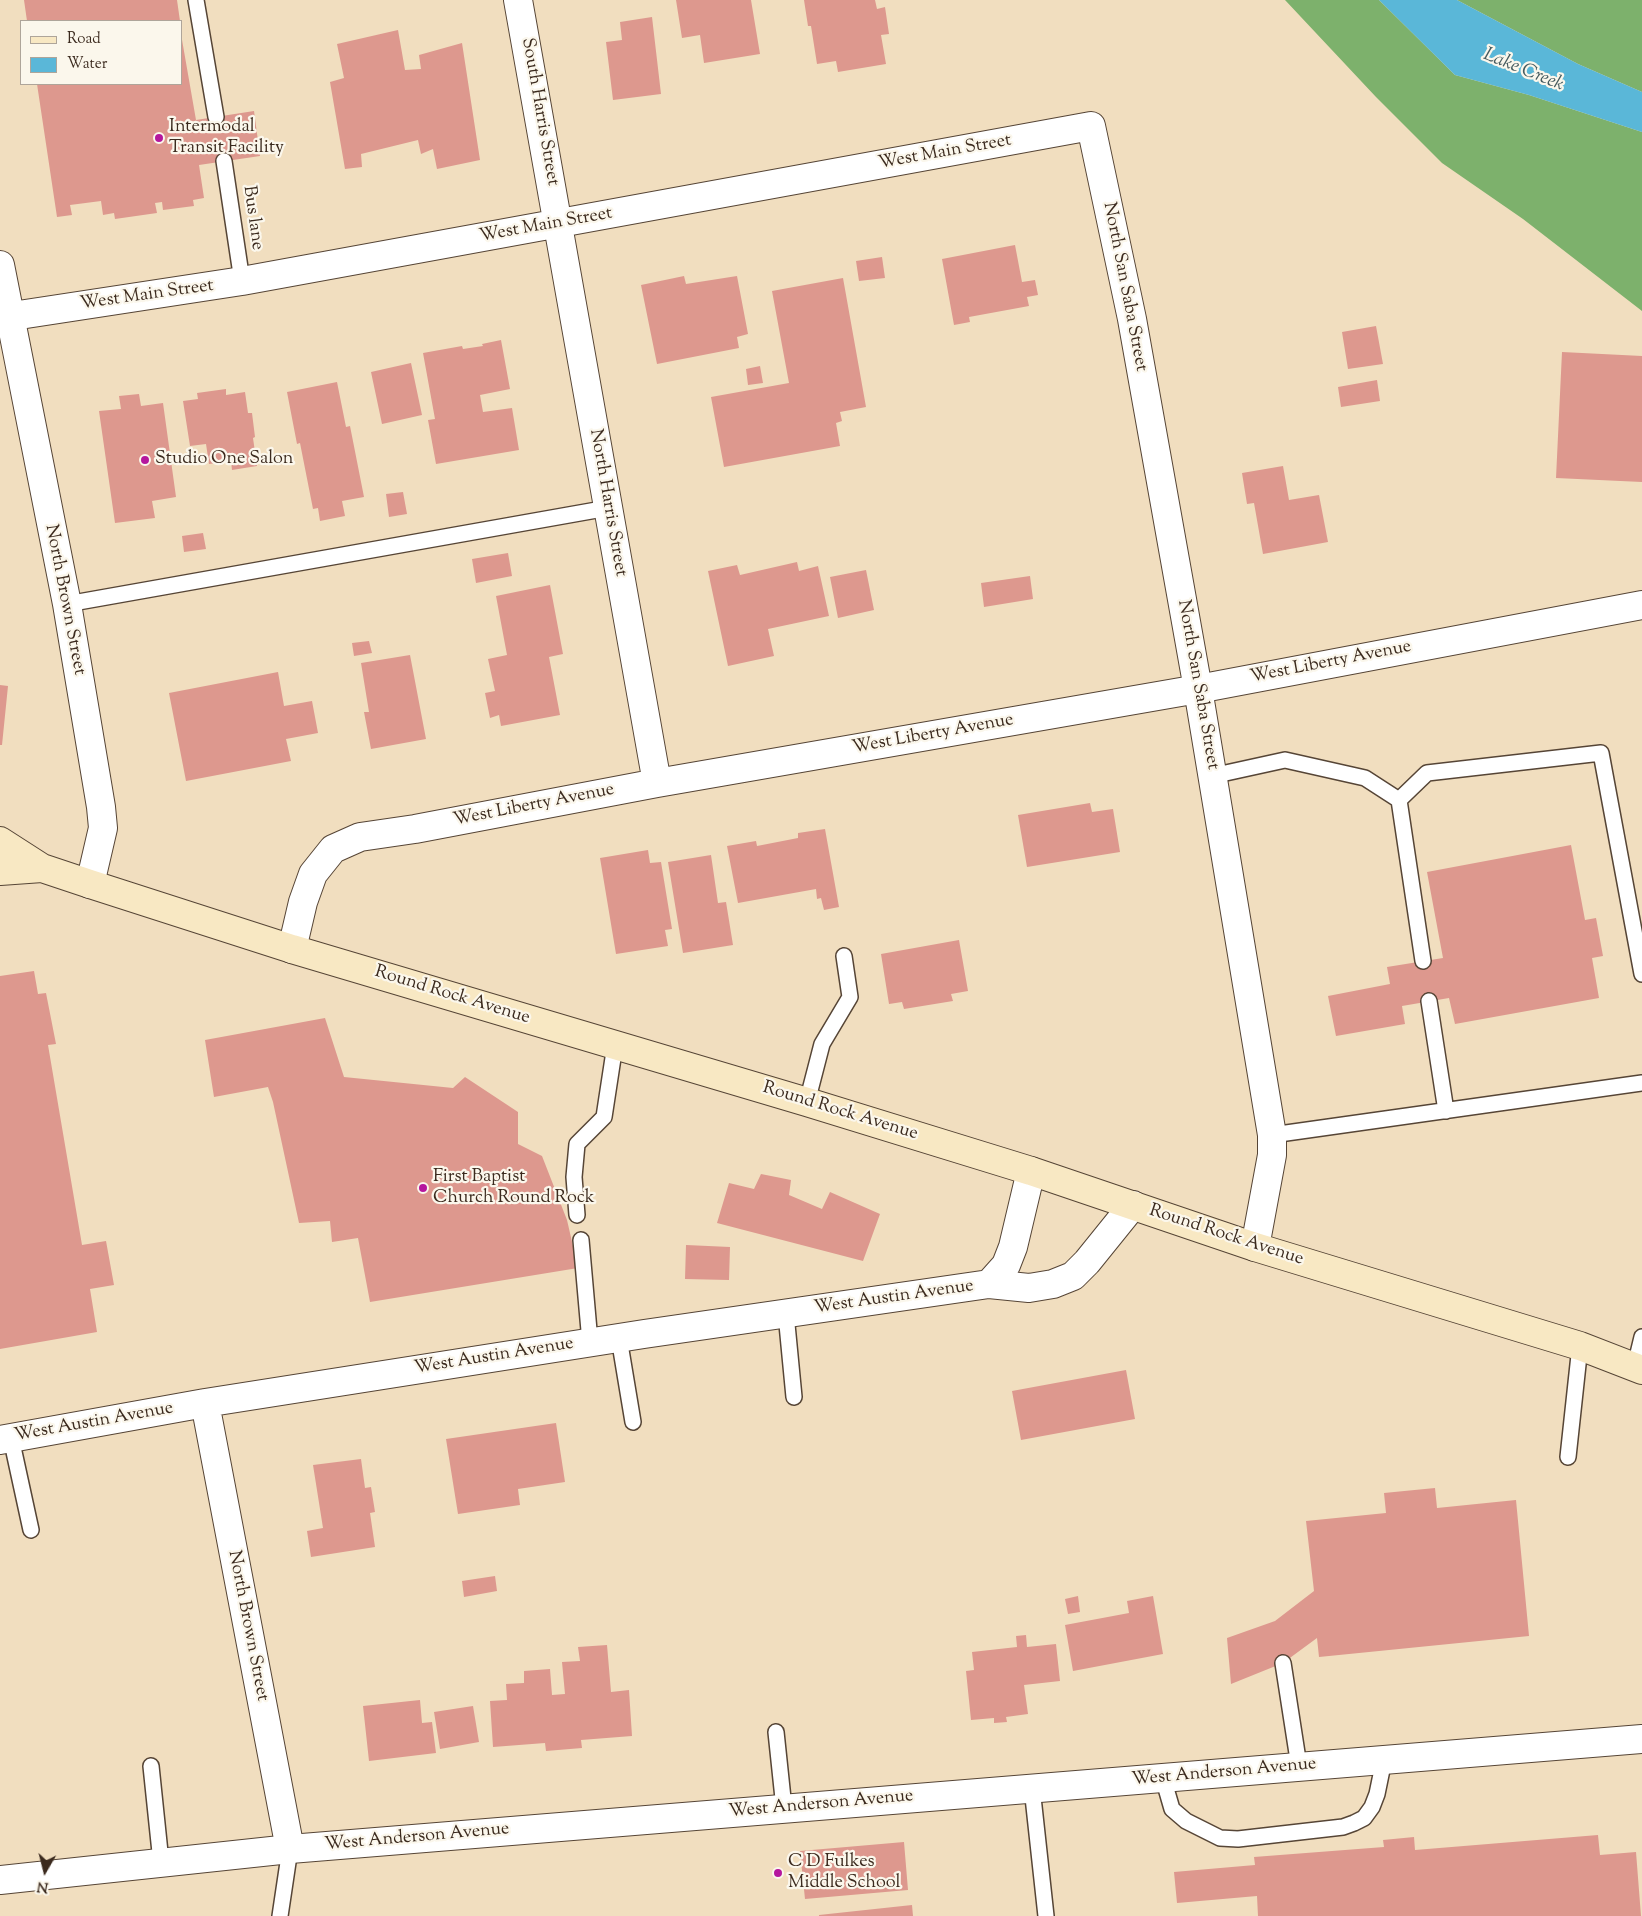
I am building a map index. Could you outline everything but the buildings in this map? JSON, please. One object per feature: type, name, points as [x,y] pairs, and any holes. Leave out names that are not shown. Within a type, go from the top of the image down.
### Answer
[{"type":"street","name":"South Harris Street","points":[[518,0],[559,223]]},
{"type":"street","name":"West Main Street","points":[[5,317],[242,282],[1091,126]]},
{"type":"street","name":"North San Saba Street","points":[[1091,126],[1132,319],[1198,689],[1272,1135],[1272,1155],[1255,1247]]},
{"type":"street","name":"North Harris Street","points":[[559,223],[656,782]]},
{"type":"street","name":"North Brown Street","points":[[0,265],[5,317],[66,604],[104,828],[90,884]]},
{"type":"street","name":"West Liberty Avenue","points":[[292,949],[303,902],[313,874],[333,849],[360,837],[415,829],[656,782],[1198,689],[1642,605]]},
{"type":"street","name":"Round Rock Avenue","points":[[0,841],[42,868],[292,949],[807,1102],[1031,1171],[1255,1247],[1580,1346],[1640,1367]]},
{"type":"street","name":"Round Rock Avenue","points":[[0,870],[42,868]]},
{"type":"street","name":"West Austin Avenue","points":[[989,1284],[1006,1265],[1013,1247],[1031,1171]]},
{"type":"street","name":"West Austin Avenue","points":[[6,1439],[205,1403],[590,1342],[989,1284],[1029,1288],[1053,1284],[1073,1276],[1087,1262],[1133,1205]]},
{"type":"street","name":"North Brown Street","points":[[205,1403],[290,1849]]},
{"type":"street","name":"West Anderson Avenue","points":[[0,1880],[290,1849],[1642,1739]]},
{"type":"lane","points":[[196,0],[216,117]]},
{"type":"lane","name":"Bus lane","points":[[224,161],[242,282]]},
{"type":"lane","points":[[66,604],[608,508]]},
{"type":"lane","points":[[1399,800],[1427,773],[1601,753],[1642,974]]},
{"type":"lane","points":[[1212,776],[1285,760],[1365,778],[1399,800],[1423,961]]},
{"type":"lane","points":[[807,1102],[822,1044],[850,996],[844,956]]},
{"type":"lane","points":[[1429,1001],[1446,1111]]},
{"type":"lane","points":[[577,1215],[574,1177],[577,1144],[604,1117],[615,1045]]},
{"type":"lane","points":[[1272,1135],[1642,1083]]},
{"type":"lane","points":[[581,1240],[590,1342]]},
{"type":"lane","points":[[786,1314],[794,1397]]},
{"type":"lane","points":[[1640,1367],[1642,1337]]},
{"type":"lane","points":[[619,1338],[632,1422]]},
{"type":"lane","points":[[1568,1457],[1580,1346]]},
{"type":"lane","points":[[6,1439],[31,1530]]},
{"type":"lane","points":[[1283,1663],[1299,1766]]},
{"type":"lane","points":[[776,1732],[784,1808]]},
{"type":"lane","points":[[1163,1778],[1172,1808],[1186,1821],[1220,1838],[1238,1839],[1343,1827],[1364,1818],[1378,1794],[1384,1760]]},
{"type":"lane","points":[[151,1766],[161,1862]]},
{"type":"lane","points":[[1032,1788],[1046,1916]]},
{"type":"lane","points":[[280,1916],[290,1849]]},
{"type":"green space","points":[[1285,0],[1379,0],[1455,75],[1529,95],[1642,132],[1642,311],[1523,219],[1442,163],[1376,97]]},
{"type":"green space","points":[[1457,0],[1642,0],[1642,92],[1578,64]]},
{"type":"water","name":"Lake Creek","points":[[1379,0],[1457,0],[1578,64],[1642,92],[1642,132],[1529,95],[1455,75]]},
{"type":"place","name":"Intermodal Transit Facility","points":[[159,138]]},
{"type":"place","name":"Studio One Salon","points":[[145,460]]},
{"type":"place","name":"First Baptist Church Round Rock","points":[[423,1188]]},
{"type":"place","name":"C D Fulkes Middle School","points":[[778,1873]]}]
